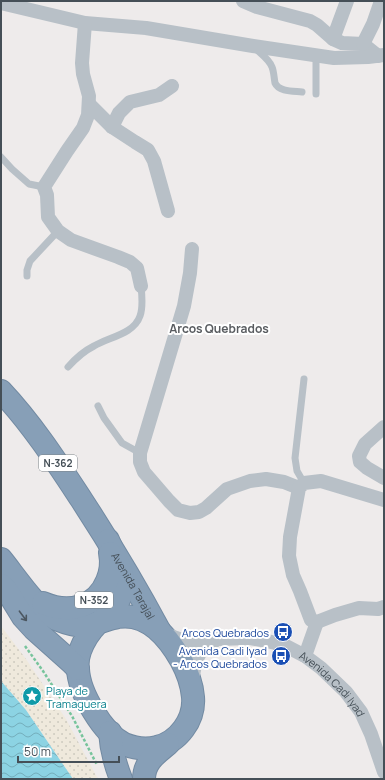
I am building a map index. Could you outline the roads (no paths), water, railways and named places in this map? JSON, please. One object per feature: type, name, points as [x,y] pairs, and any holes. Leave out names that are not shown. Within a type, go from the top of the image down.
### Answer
[{"type":"highway","name":"Avenida Tarajal","points":[[1,391],[19,410],[44,444],[108,540],[161,632]]},
{"type":"highway","name":"Avenida Tarajal","points":[[98,622],[111,612],[118,602],[123,586],[120,570],[108,540]]},
{"type":"highway","name":"N-352","points":[[32,598],[49,606],[63,609],[77,607],[96,598],[105,588],[110,574],[111,557],[108,540]]},
{"type":"highway","name":"N-352","points":[[1,559],[32,598],[45,612],[55,618],[79,626],[90,626],[98,622],[118,617],[142,619],[161,632],[176,651],[185,667],[193,697],[190,718],[183,730],[152,757],[147,765],[144,779]]},
{"type":"highway","points":[[1,585],[7,591],[23,617],[78,669]]},
{"type":"highway","name":"N-352","points":[[98,622],[90,632],[80,650],[78,659],[81,686],[89,704],[110,732],[123,743],[146,749],[170,742]]},
{"type":"highway","points":[[110,732],[111,748],[116,768],[121,779]]},
{"type":"street","points":[[245,1],[257,7],[310,21],[334,39],[342,43],[363,44],[381,55]]},
{"type":"street","points":[[334,39],[347,1]]},
{"type":"street","points":[[363,44],[373,24],[381,1]]},
{"type":"street","points":[[1,3],[39,6],[85,23],[146,28],[334,58],[381,55]]},
{"type":"street","points":[[85,23],[82,63],[83,74],[89,96],[88,115],[83,128],[44,187],[47,195],[48,217],[58,231],[71,240],[130,262],[136,268],[141,286]]},
{"type":"street","points":[[112,127],[119,113],[130,102],[159,95],[172,86]]},
{"type":"street","points":[[89,104],[112,127],[148,150],[154,161],[168,211]]},
{"type":"street","points":[[192,249],[190,273],[184,306],[140,453],[140,462],[144,472],[178,510],[190,513],[199,512],[206,508],[227,489],[250,481],[266,480],[301,486],[321,481],[384,500]]},
{"type":"street","points":[[384,427],[365,444],[359,456],[360,462],[366,468],[384,478]]},
{"type":"street","points":[[301,486],[290,537],[289,556],[293,575],[311,620],[317,622],[359,608],[378,609],[384,607]]},
{"type":"street","points":[[305,656],[317,622]]},
{"type":"street","name":"Avenida Cadi Iyad","points":[[161,632],[184,641],[198,642],[219,638],[250,638],[282,644],[305,656],[321,668],[346,692],[361,712],[371,734],[384,772]]},
{"type":"street","points":[[191,688],[195,664],[198,656],[205,647],[219,638]]},
{"type":"lane","points":[[253,46],[269,62],[277,87],[284,90],[302,92]]},
{"type":"lane","points":[[316,55],[316,94]]},
{"type":"lane","points":[[1,157],[28,184],[44,187]]},
{"type":"lane","points":[[27,276],[30,261],[58,231]]},
{"type":"lane","points":[[68,367],[87,350],[132,328],[140,316],[142,299],[141,286]]},
{"type":"lane","points":[[301,486],[295,458],[304,379]]},
{"type":"lane","points":[[98,406],[104,418],[122,443],[140,453]]},
{"type":"water","points":[[1,681],[26,710],[73,779],[1,779]]},
{"type":"place","name":"Arcos Quebrados","points":[[283,632]]},
{"type":"place","name":"Avenida Cadi Iyad - Arcos Quebrados","points":[[281,656]]},
{"type":"place","name":"Playa de Tramaguera","points":[[32,696]]},
{"type":"district","name":"Arcos Quebrados","points":[[219,328]]}]
